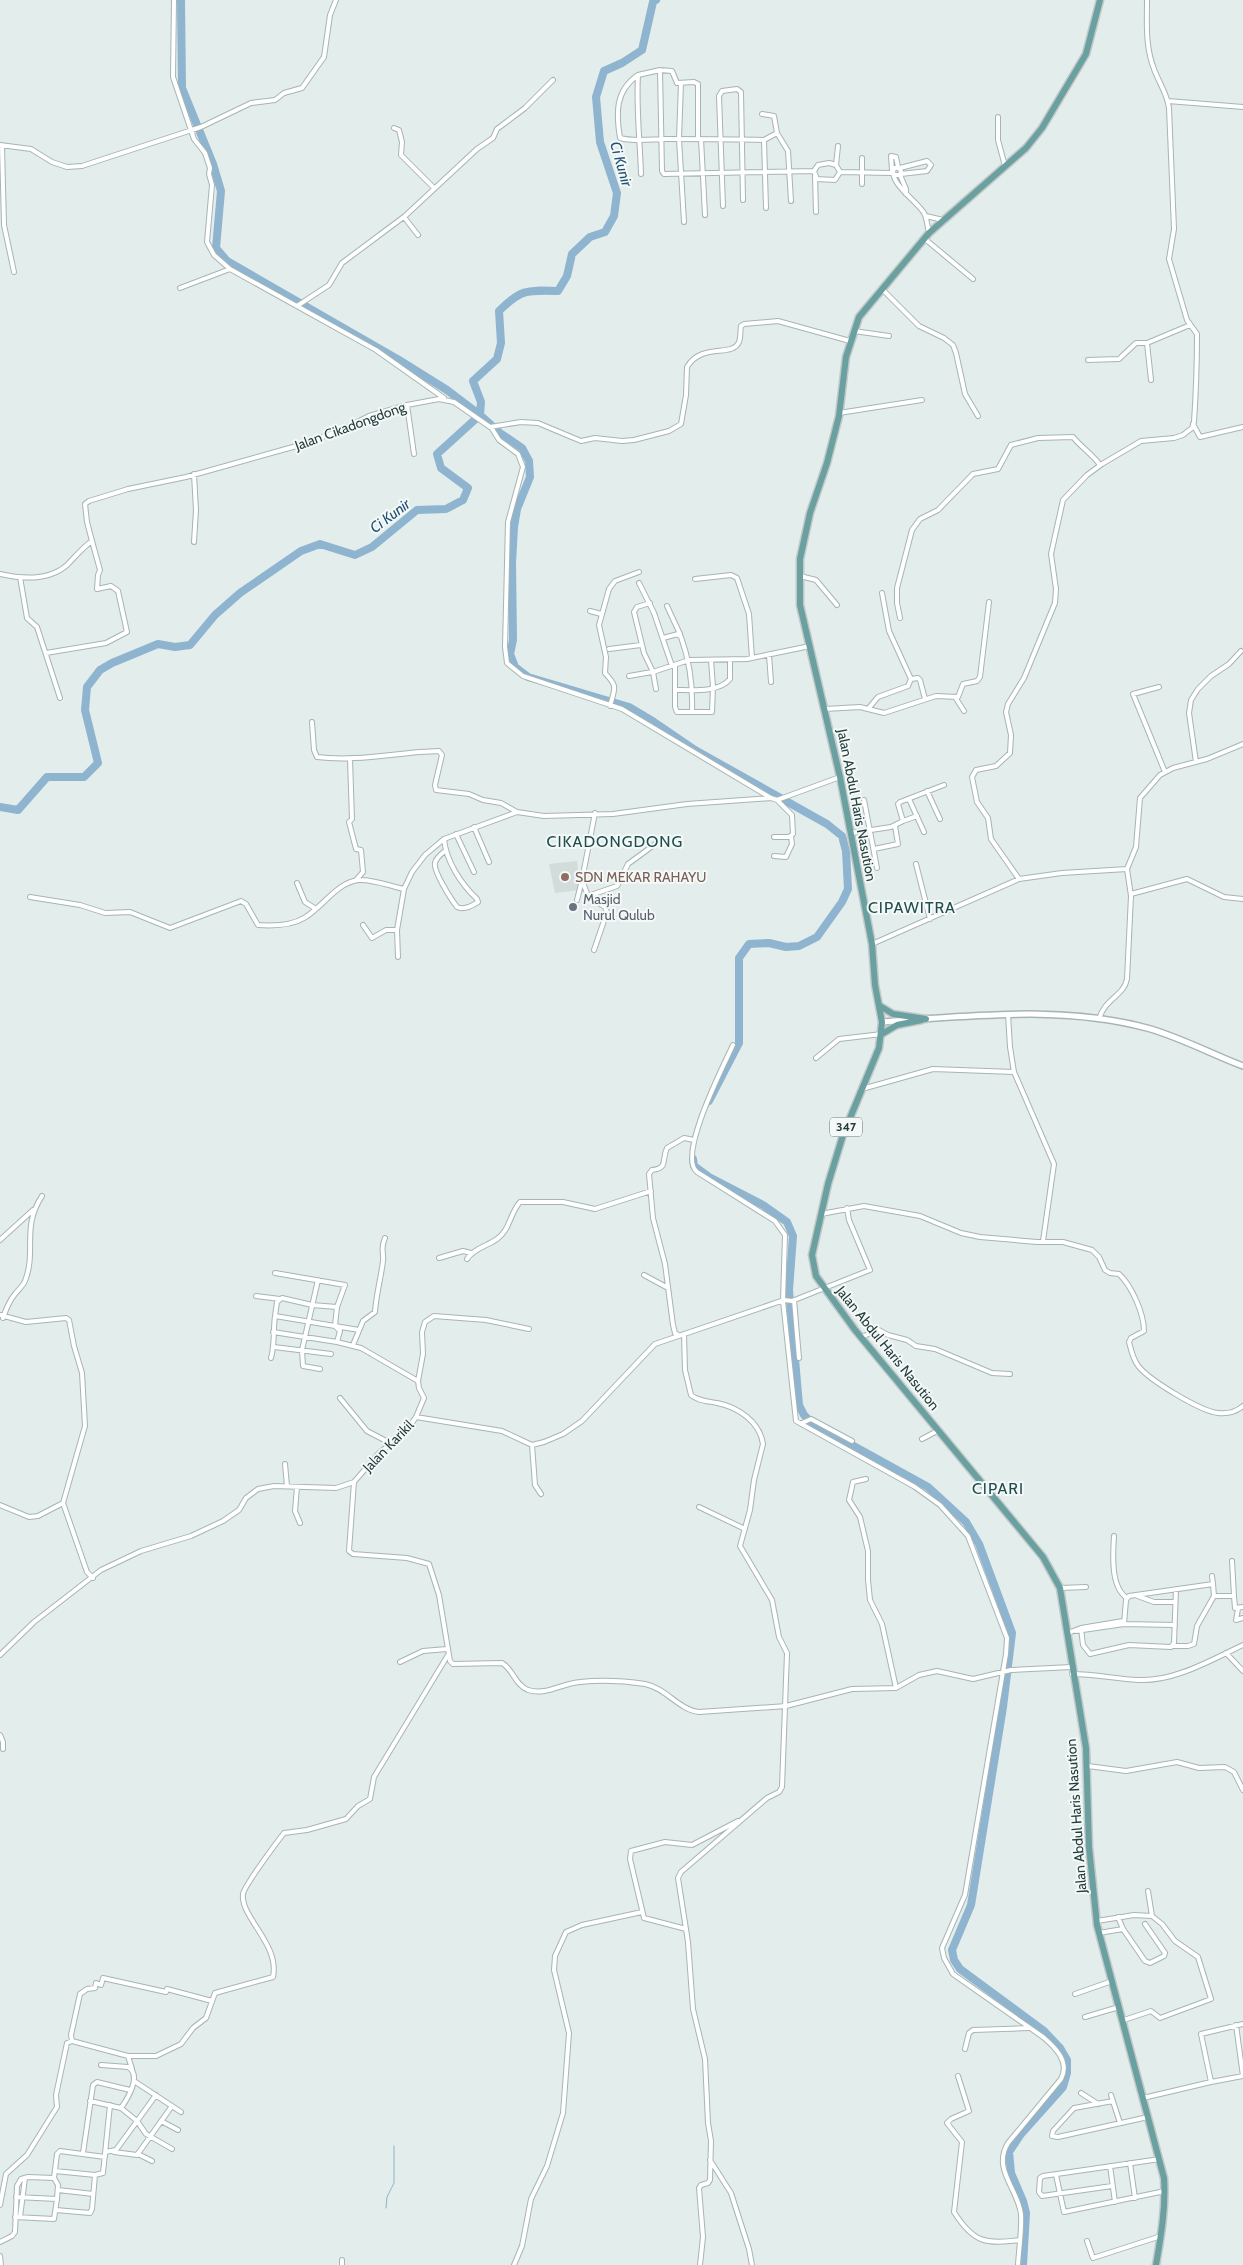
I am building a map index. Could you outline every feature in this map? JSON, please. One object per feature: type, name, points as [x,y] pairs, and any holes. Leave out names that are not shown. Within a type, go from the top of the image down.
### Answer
[{"type":"main road","name":"Jalan Abdul Haris Nasution","points":[[1100,0],[1086,54],[1042,128],[1026,148],[927,236],[865,308],[850,341],[839,413],[827,463],[810,513],[800,559],[800,605],[840,777],[872,944],[875,985],[882,1022],[879,1048],[860,1089],[843,1135],[821,1214],[812,1255],[816,1276],[824,1288],[861,1337],[1043,1557],[1060,1588],[1088,1766],[1090,1847],[1099,1933],[1160,2159],[1165,2190],[1162,2236],[1156,2265]]},
{"type":"main road","points":[[880,1006],[893,1014],[926,1019]]},
{"type":"main road","points":[[882,1034],[897,1025],[926,1019]]},
{"type":"street","points":[[174,0],[172,71],[195,142],[206,156],[210,166],[212,185],[208,242],[214,255],[230,270],[298,305],[376,350],[446,399],[454,402],[492,427],[499,440],[518,454],[522,467],[508,522],[505,646],[507,663],[523,676],[611,702],[771,798]]},
{"type":"street","points":[[14,272],[4,225],[1,146],[31,149],[52,162],[66,167],[82,166],[98,163],[144,144],[201,127],[251,103],[275,100],[284,93],[305,86],[324,57],[330,15],[336,0]]},
{"type":"street","points":[[1147,0],[1145,30],[1153,67],[1168,101],[1174,229],[1169,259],[1190,325],[1196,331],[1197,337],[1195,347],[1198,365],[1193,424],[1200,437],[1243,427]]},
{"type":"street","points":[[660,70],[662,172],[703,174],[814,171]]},
{"type":"street","points":[[705,215],[700,139],[699,86],[694,82],[677,83],[670,70],[660,70],[638,75],[628,82],[619,96],[620,136],[623,139],[700,139],[719,140],[740,139],[764,140],[777,132]]},
{"type":"street","points":[[638,75],[641,174]]},
{"type":"street","points":[[298,305],[329,285],[342,263],[404,217],[475,151],[494,137],[498,128],[525,108],[553,80]]},
{"type":"street","points":[[680,83],[678,174],[684,222]]},
{"type":"street","points":[[723,206],[719,140],[719,94],[722,91],[738,89],[740,90],[742,200]]},
{"type":"street","points":[[1168,101],[1243,107]]},
{"type":"street","points":[[762,114],[774,116],[777,132],[788,148],[791,201]]},
{"type":"street","points":[[998,117],[998,140],[1005,166]]},
{"type":"street","points":[[394,128],[399,130],[402,142],[401,154],[434,188]]},
{"type":"street","points":[[764,140],[766,208]]},
{"type":"street","points":[[838,146],[836,165],[840,172]]},
{"type":"street","points":[[906,194],[895,156],[890,156],[893,173],[902,191],[926,216],[943,220]]},
{"type":"street","points":[[862,158],[862,184]]},
{"type":"street","points":[[840,172],[893,173],[928,161],[931,165],[927,171],[899,171],[893,173]]},
{"type":"street","points":[[816,212],[814,171],[818,165],[829,163],[836,165]]},
{"type":"street","points":[[814,176],[819,180],[835,180],[840,172]]},
{"type":"street","points":[[926,216],[927,236],[973,279]]},
{"type":"street","points":[[404,217],[418,235]]},
{"type":"street","points":[[180,288],[230,270]]},
{"type":"street","points":[[882,289],[921,328],[941,336],[953,345],[965,394],[978,416]]},
{"type":"street","points":[[492,427],[521,422],[538,424],[581,441],[595,438],[634,440],[669,431],[681,424],[686,395],[687,367],[705,351],[727,350],[736,346],[740,339],[741,326],[744,324],[778,321],[850,341]]},
{"type":"street","points":[[1088,360],[1114,360],[1121,358],[1136,343],[1146,343],[1190,325]]},
{"type":"street","points":[[854,331],[889,336]]},
{"type":"street","points":[[1146,343],[1151,380]]},
{"type":"street","name":"Jalan Cikadongdong","points":[[92,541],[87,522],[87,502],[128,489],[194,474],[300,445],[342,430],[369,416],[407,405],[446,399]]},
{"type":"street","points":[[839,413],[922,400]]},
{"type":"street","points":[[407,405],[414,454]]},
{"type":"street","points":[[1018,880],[991,839],[988,832],[988,818],[977,802],[972,777],[976,770],[996,766],[1010,754],[1011,735],[1006,712],[1008,704],[1024,678],[1055,603],[1056,589],[1051,554],[1063,500],[1087,474],[1100,465],[1141,442],[1184,435],[1193,424]]},
{"type":"street","points":[[900,618],[897,588],[911,532],[920,519],[938,510],[976,472],[998,469],[1011,445],[1038,438],[1073,437],[1079,445],[1092,454],[1100,465]]},
{"type":"street","points":[[194,474],[196,510],[194,542]]},
{"type":"street","points":[[0,574],[37,577],[55,573],[92,541],[100,570],[96,589],[109,586],[118,590],[127,632],[103,644],[46,653]]},
{"type":"street","points":[[611,702],[615,684],[605,673],[606,657],[599,627],[600,614],[609,589],[615,581],[639,572]]},
{"type":"street","points":[[695,579],[731,575],[737,578],[749,614],[752,658]]},
{"type":"street","points":[[800,576],[816,580],[837,605]]},
{"type":"street","points":[[20,577],[27,618],[36,624],[60,698]]},
{"type":"street","points":[[639,584],[650,603],[674,666],[677,712],[712,711],[711,660]]},
{"type":"street","points":[[868,709],[878,697],[908,686],[911,679],[889,631],[882,593]]},
{"type":"street","points":[[825,710],[868,709],[890,712],[936,696],[958,696],[963,684],[977,681],[980,677],[989,602]]},
{"type":"street","points":[[650,603],[634,609],[641,645],[652,672],[656,689]]},
{"type":"street","points":[[667,606],[689,660],[693,690],[692,712]]},
{"type":"street","points":[[590,611],[600,614]]},
{"type":"street","points":[[663,638],[680,634]]},
{"type":"street","points":[[609,649],[641,645]]},
{"type":"street","points":[[629,676],[652,672],[689,660],[752,658],[810,646]]},
{"type":"street","points":[[1196,762],[1189,712],[1191,700],[1198,689],[1211,676],[1229,664],[1241,650]]},
{"type":"street","points":[[769,655],[771,682]]},
{"type":"street","points":[[675,690],[713,688],[729,681],[730,660]]},
{"type":"street","points":[[911,679],[918,678],[926,699]]},
{"type":"street","points":[[1160,687],[1134,694],[1166,772]]},
{"type":"street","points":[[954,697],[964,711]]},
{"type":"street","points":[[312,722],[316,756],[350,759],[440,751],[442,755],[435,785],[436,790],[469,794],[483,800],[501,803],[517,812],[544,816],[595,813],[614,814],[687,804],[779,799],[840,777]]},
{"type":"street","points":[[1099,1018],[1102,1007],[1124,988],[1127,983],[1131,930],[1131,894],[1127,869],[1136,846],[1140,798],[1166,772],[1243,744]]},
{"type":"street","points":[[30,897],[80,905],[105,913],[130,912],[170,928],[241,901],[246,904],[255,923],[261,926],[282,925],[300,920],[345,885],[356,880],[363,871],[361,850],[356,849],[349,822],[352,818],[350,759]]},
{"type":"street","points":[[903,821],[898,804],[944,785]]},
{"type":"street","points":[[927,792],[940,819]]},
{"type":"street","points":[[909,798],[924,832]]},
{"type":"street","points":[[774,856],[786,857],[792,844],[791,836],[793,834],[792,815],[779,799]]},
{"type":"street","points":[[864,800],[877,868]]},
{"type":"street","points":[[398,957],[397,930],[404,889],[412,872],[425,855],[444,839],[517,812]]},
{"type":"street","points":[[577,900],[595,813]]},
{"type":"street","points":[[851,833],[895,826],[917,816]]},
{"type":"street","points":[[874,849],[898,844],[895,826]]},
{"type":"street","points":[[474,827],[489,862]]},
{"type":"street","points":[[456,834],[474,872]]},
{"type":"street","points":[[774,837],[791,836]]},
{"type":"street","points":[[444,839],[445,851],[466,889],[477,899],[478,902],[474,905],[462,908],[457,907],[437,873],[434,866],[435,861],[445,851]]},
{"type":"street","points":[[588,896],[616,886],[628,864],[658,842]]},
{"type":"street","points":[[916,864],[930,919]]},
{"type":"street","points":[[872,944],[1018,880],[1062,873],[1127,869]]},
{"type":"street","points":[[1131,894],[1187,879],[1224,898],[1243,899]]},
{"type":"street","points":[[356,880],[404,889]]},
{"type":"street","points":[[582,880],[588,896],[607,909],[594,950]]},
{"type":"street","points":[[297,883],[305,902],[316,909]]},
{"type":"street","points":[[363,925],[372,938],[386,930],[397,930]]},
{"type":"street","points":[[1008,1014],[1014,1072],[1054,1164],[1043,1241]]},
{"type":"street","points":[[882,1022],[1008,1014],[1050,1014],[1099,1018],[1149,1028],[1243,1066]]},
{"type":"street","points":[[816,1058],[839,1039],[882,1034]]},
{"type":"street","points":[[733,1045],[694,1140],[691,1162],[694,1170],[775,1222],[784,1232],[786,1239],[783,1300],[796,1421],[930,1496],[966,1532],[1007,1638],[965,1895],[942,1951],[953,1974],[1030,2028],[1056,2049],[1062,2058],[1064,2071],[1061,2079],[1008,2143],[1003,2156],[1004,2173],[1020,2208],[1018,2265]]},
{"type":"street","points":[[860,1089],[933,1069],[1014,1072]]},
{"type":"street","points":[[678,1335],[675,1333],[673,1325],[668,1288],[653,1218],[649,1173],[663,1167],[667,1148],[684,1138],[694,1140]]},
{"type":"street","points":[[467,1259],[471,1253],[485,1247],[505,1231],[514,1210],[520,1202],[565,1202],[595,1209],[652,1191]]},
{"type":"street","points":[[42,1196],[30,1225],[30,1256],[26,1279],[8,1304],[2,1317],[26,1322],[66,1318],[69,1320],[82,1372],[84,1428],[63,1503],[87,1572],[93,1578]]},
{"type":"street","points":[[0,1240],[26,1218],[37,1205]]},
{"type":"street","points":[[821,1214],[864,1206],[920,1216],[961,1233],[980,1237],[1063,1242],[1092,1250],[1099,1257],[1104,1270],[1121,1276],[1131,1291],[1144,1326],[1144,1332],[1131,1338],[1129,1342],[1140,1368],[1168,1390],[1208,1410],[1218,1413],[1234,1412],[1243,1406]]},
{"type":"street","points":[[541,1494],[535,1485],[532,1445],[544,1442],[578,1425],[650,1348],[678,1335],[783,1300],[793,1301],[871,1270],[849,1220],[847,1208]]},
{"type":"street","points":[[353,1345],[363,1321],[375,1312],[376,1295],[383,1260],[382,1246],[385,1238]]},
{"type":"street","points":[[439,1258],[463,1251],[471,1253]]},
{"type":"street","points":[[275,1273],[346,1286],[338,1307],[335,1326]]},
{"type":"street","points":[[644,1275],[668,1288]]},
{"type":"street","points":[[318,1280],[302,1350],[303,1366],[320,1369]]},
{"type":"street","points":[[256,1296],[338,1307]]},
{"type":"street","points":[[271,1358],[274,1347],[275,1316],[280,1299]]},
{"type":"street","points":[[793,1301],[799,1358]]},
{"type":"street","points":[[275,1316],[310,1320],[359,1330]]},
{"type":"street","points":[[416,1417],[424,1398],[418,1381],[423,1354],[422,1332],[425,1322],[434,1316],[486,1320],[529,1329]]},
{"type":"street","points":[[335,1326],[340,1331],[337,1342]]},
{"type":"street","points":[[861,1337],[879,1330],[888,1335],[907,1340],[916,1346],[935,1349],[992,1373],[1010,1374]]},
{"type":"street","points":[[273,1332],[353,1345],[418,1381]]},
{"type":"street","points":[[684,1334],[685,1370],[691,1395],[697,1400],[719,1403],[747,1416],[754,1423],[762,1439],[763,1444],[746,1529],[740,1548],[772,1600],[779,1637],[786,1649],[782,1787],[779,1792],[767,1798],[680,1874],[678,1878],[693,1989],[693,2009],[705,2059],[708,2123],[711,2135],[709,2182],[699,2188],[703,2237],[700,2265]]},
{"type":"street","points":[[274,1347],[331,1354]]},
{"type":"street","points":[[340,1398],[367,1431],[390,1443]]},
{"type":"street","name":"Jalan Karikil","points":[[0,1655],[34,1622],[108,1566],[141,1552],[191,1536],[223,1521],[239,1510],[246,1498],[258,1489],[287,1485],[336,1488],[354,1482],[390,1443],[405,1432],[416,1417],[502,1431],[532,1445]]},
{"type":"street","points":[[802,1424],[809,1420],[852,1441]]},
{"type":"street","points":[[922,1439],[939,1430]]},
{"type":"street","points":[[284,1464],[287,1485]]},
{"type":"street","points":[[866,1479],[853,1483],[849,1500],[859,1516],[862,1526],[868,1551],[870,1600],[882,1624],[896,1688]]},
{"type":"street","points":[[354,1482],[349,1551],[353,1554],[407,1558],[429,1564],[439,1596],[450,1662],[453,1664],[502,1663],[507,1666],[520,1685],[536,1691],[548,1691],[566,1683],[580,1682],[644,1684],[666,1694],[693,1711],[785,1706],[852,1690],[896,1688],[919,1675],[938,1672],[973,1679],[1011,1670],[1072,1671],[1148,1680],[1175,1675],[1243,1645]]},
{"type":"street","points":[[297,1487],[296,1511],[300,1523]]},
{"type":"street","points":[[0,1505],[29,1517],[38,1516],[63,1503]]},
{"type":"street","points":[[698,1507],[746,1529]]},
{"type":"street","points":[[1114,1536],[1113,1569],[1122,1593],[1127,1598]]},
{"type":"street","points":[[1232,1560],[1234,1606],[1238,1609]]},
{"type":"street","points":[[1079,1630],[1084,1648],[1090,1654],[1129,1645],[1188,1646],[1194,1644],[1197,1626],[1214,1596],[1212,1576]]},
{"type":"street","points":[[1127,1598],[1135,1595],[1213,1584]]},
{"type":"street","points":[[1060,1588],[1086,1588]]},
{"type":"street","points":[[1172,1646],[1175,1625],[1176,1589]]},
{"type":"street","points":[[1135,1595],[1154,1602],[1175,1602]]},
{"type":"street","points":[[1214,1596],[1234,1596]]},
{"type":"street","points":[[1124,1622],[1127,1598]]},
{"type":"street","points":[[1238,1609],[1243,1607]]},
{"type":"street","points":[[1238,1609],[1236,1620],[1243,1618]]},
{"type":"street","points":[[1066,1633],[1124,1622],[1175,1625]]},
{"type":"street","points":[[400,1662],[423,1651],[447,1649]]},
{"type":"street","points":[[1226,1653],[1243,1671]]},
{"type":"street","points":[[0,2205],[6,2174],[27,2155],[57,2107],[56,2095],[68,2042],[72,2041],[128,2056],[156,2056],[182,2044],[190,2030],[206,2018],[216,1993],[272,1977],[270,1951],[244,1904],[243,1892],[284,1833],[307,1830],[346,1819],[358,1806],[370,1800],[374,1776],[448,1655]]},
{"type":"street","points":[[0,1735],[3,1749]]},
{"type":"street","points":[[1088,1766],[1126,1771],[1178,1762],[1199,1768],[1225,1766],[1234,1772],[1243,1790]]},
{"type":"street","points":[[686,1929],[644,1918],[630,1859],[631,1851],[665,1842],[692,1845],[745,1818]]},
{"type":"street","points":[[1148,1891],[1152,1916]]},
{"type":"street","points":[[514,2265],[522,2246],[531,2199],[547,2166],[562,2113],[569,2033],[554,1970],[555,1956],[566,1932],[582,1925],[642,1912]]},
{"type":"street","points":[[1097,1921],[1118,1917],[1152,1916],[1176,1940],[1198,1957],[1212,1999],[1160,2018],[1151,2011],[1124,2020]]},
{"type":"street","points":[[1118,1917],[1122,1929],[1150,1963],[1164,1956],[1165,1953],[1145,1924]]},
{"type":"street","points":[[1099,1933],[1122,1929]]},
{"type":"street","points":[[72,2041],[71,2035],[80,1994],[87,1989],[95,1988],[96,1983],[101,1985],[103,1978],[166,1992],[167,1989],[212,2001]]},
{"type":"street","points":[[1075,1994],[1112,1981]]},
{"type":"street","points":[[1085,2017],[1120,2007]]},
{"type":"street","points":[[1211,2082],[1201,2034],[1243,2024]]},
{"type":"street","points":[[1143,2098],[1243,2076],[1236,2025]]},
{"type":"street","points":[[965,2049],[969,2032],[975,2029],[1030,2028]]},
{"type":"street","points":[[121,2108],[134,2081],[128,2056]]},
{"type":"street","points":[[101,2065],[132,2069]]},
{"type":"street","points":[[958,2076],[969,2111],[951,2118],[947,2123],[962,2142],[954,2212],[964,2228],[975,2236],[994,2243],[1020,2240]]},
{"type":"street","points":[[134,2081],[181,2112]]},
{"type":"street","points":[[84,2153],[92,2088],[97,2082],[130,2090]]},
{"type":"street","points":[[1081,2093],[1098,2104]]},
{"type":"street","points":[[114,2152],[156,2095]]},
{"type":"street","points":[[1111,2095],[1120,2123]]},
{"type":"street","points":[[1113,2101],[1070,2110],[1053,2131],[1052,2136],[1058,2137],[1148,2117]]},
{"type":"street","points":[[90,2102],[121,2108],[137,2121],[150,2137],[172,2149]]},
{"type":"street","points":[[55,2171],[95,2175],[104,2173],[110,2105]]},
{"type":"street","points":[[54,2178],[59,2151],[105,2155],[114,2152],[133,2156],[138,2154],[172,2106]]},
{"type":"street","points":[[161,2121],[178,2130]]},
{"type":"street","points":[[138,2154],[152,2161]]},
{"type":"street","points":[[1112,2186],[1042,2196],[1039,2193],[1040,2178],[1160,2159]]},
{"type":"street","points":[[710,2160],[731,2193],[749,2249],[752,2265]]},
{"type":"street","points":[[1130,2163],[1135,2198]]},
{"type":"street","points":[[1110,2166],[1115,2202]]},
{"type":"street","points":[[56,2210],[90,2213],[95,2175]]},
{"type":"street","points":[[1056,2175],[1064,2212],[1165,2190]]},
{"type":"street","points":[[0,2242],[14,2234],[25,2178]]},
{"type":"street","points":[[25,2178],[54,2178],[58,2182],[55,2218],[18,2217],[16,2197],[18,2183],[25,2178]]},
{"type":"street","points":[[58,2190],[93,2194]]},
{"type":"street","points":[[16,2197],[56,2198]]},
{"type":"street","points":[[1087,2260],[1162,2236]]},
{"type":"street","points":[[1087,2241],[1093,2258]]},
{"type":"street","points":[[0,2256],[2,2265]]},
{"type":"shaded area","name":"SDN MEKAR RAHAYU","points":[[577,861],[580,890],[555,893],[549,864]]},
{"type":"waterway","points":[[181,0],[182,88],[213,164],[221,191],[216,248],[227,261],[399,360],[447,390],[500,433],[522,448],[529,461],[530,477],[517,509],[514,527],[512,563],[513,640],[510,654],[515,667],[528,677],[629,707],[695,750],[827,824],[842,836],[846,851],[848,889],[842,902],[817,937],[799,946],[786,947],[769,943],[749,944],[739,958],[739,1043],[709,1101]]},
{"type":"waterway","name":"Ci Kunir","points":[[0,807],[18,810],[47,777],[84,777],[98,763],[85,710],[87,687],[100,670],[158,644],[175,647],[190,645],[215,615],[240,593],[301,551],[320,544],[355,555],[372,547],[417,510],[446,509],[463,500],[468,488],[441,468],[437,454],[480,415],[481,402],[473,381],[497,359],[501,343],[499,311],[513,298],[525,292],[558,291],[567,276],[572,254],[590,237],[605,232],[614,216],[617,193],[600,142],[596,97],[604,71],[622,63],[642,50],[653,2],[656,0]]},
{"type":"waterway","points":[[693,1159],[694,1166],[709,1177],[763,1205],[787,1222],[793,1236],[789,1290],[799,1405],[804,1415],[812,1423],[928,1487],[966,1522],[979,1544],[1012,1633],[1003,1707],[971,1905],[952,1950],[954,1960],[960,1969],[1044,2031],[1060,2048],[1067,2060],[1067,2073],[1063,2087],[1021,2134],[1009,2152],[1011,2173],[1026,2213],[1023,2265]]},
{"type":"waterway","points":[[386,2208],[387,2197],[394,2183],[394,2146]]},
{"type":"place","name":"SDN MEKAR RAHAYU","points":[[565,877]]},
{"type":"place","name":"Masjid Nurul Qulub","points":[[573,907]]},
{"type":"district","name":"CIKADONGDONG","points":[[615,841]]},
{"type":"district","name":"CIPAWITRA","points":[[912,907]]},
{"type":"district","name":"CIPARI","points":[[998,1488]]}]
